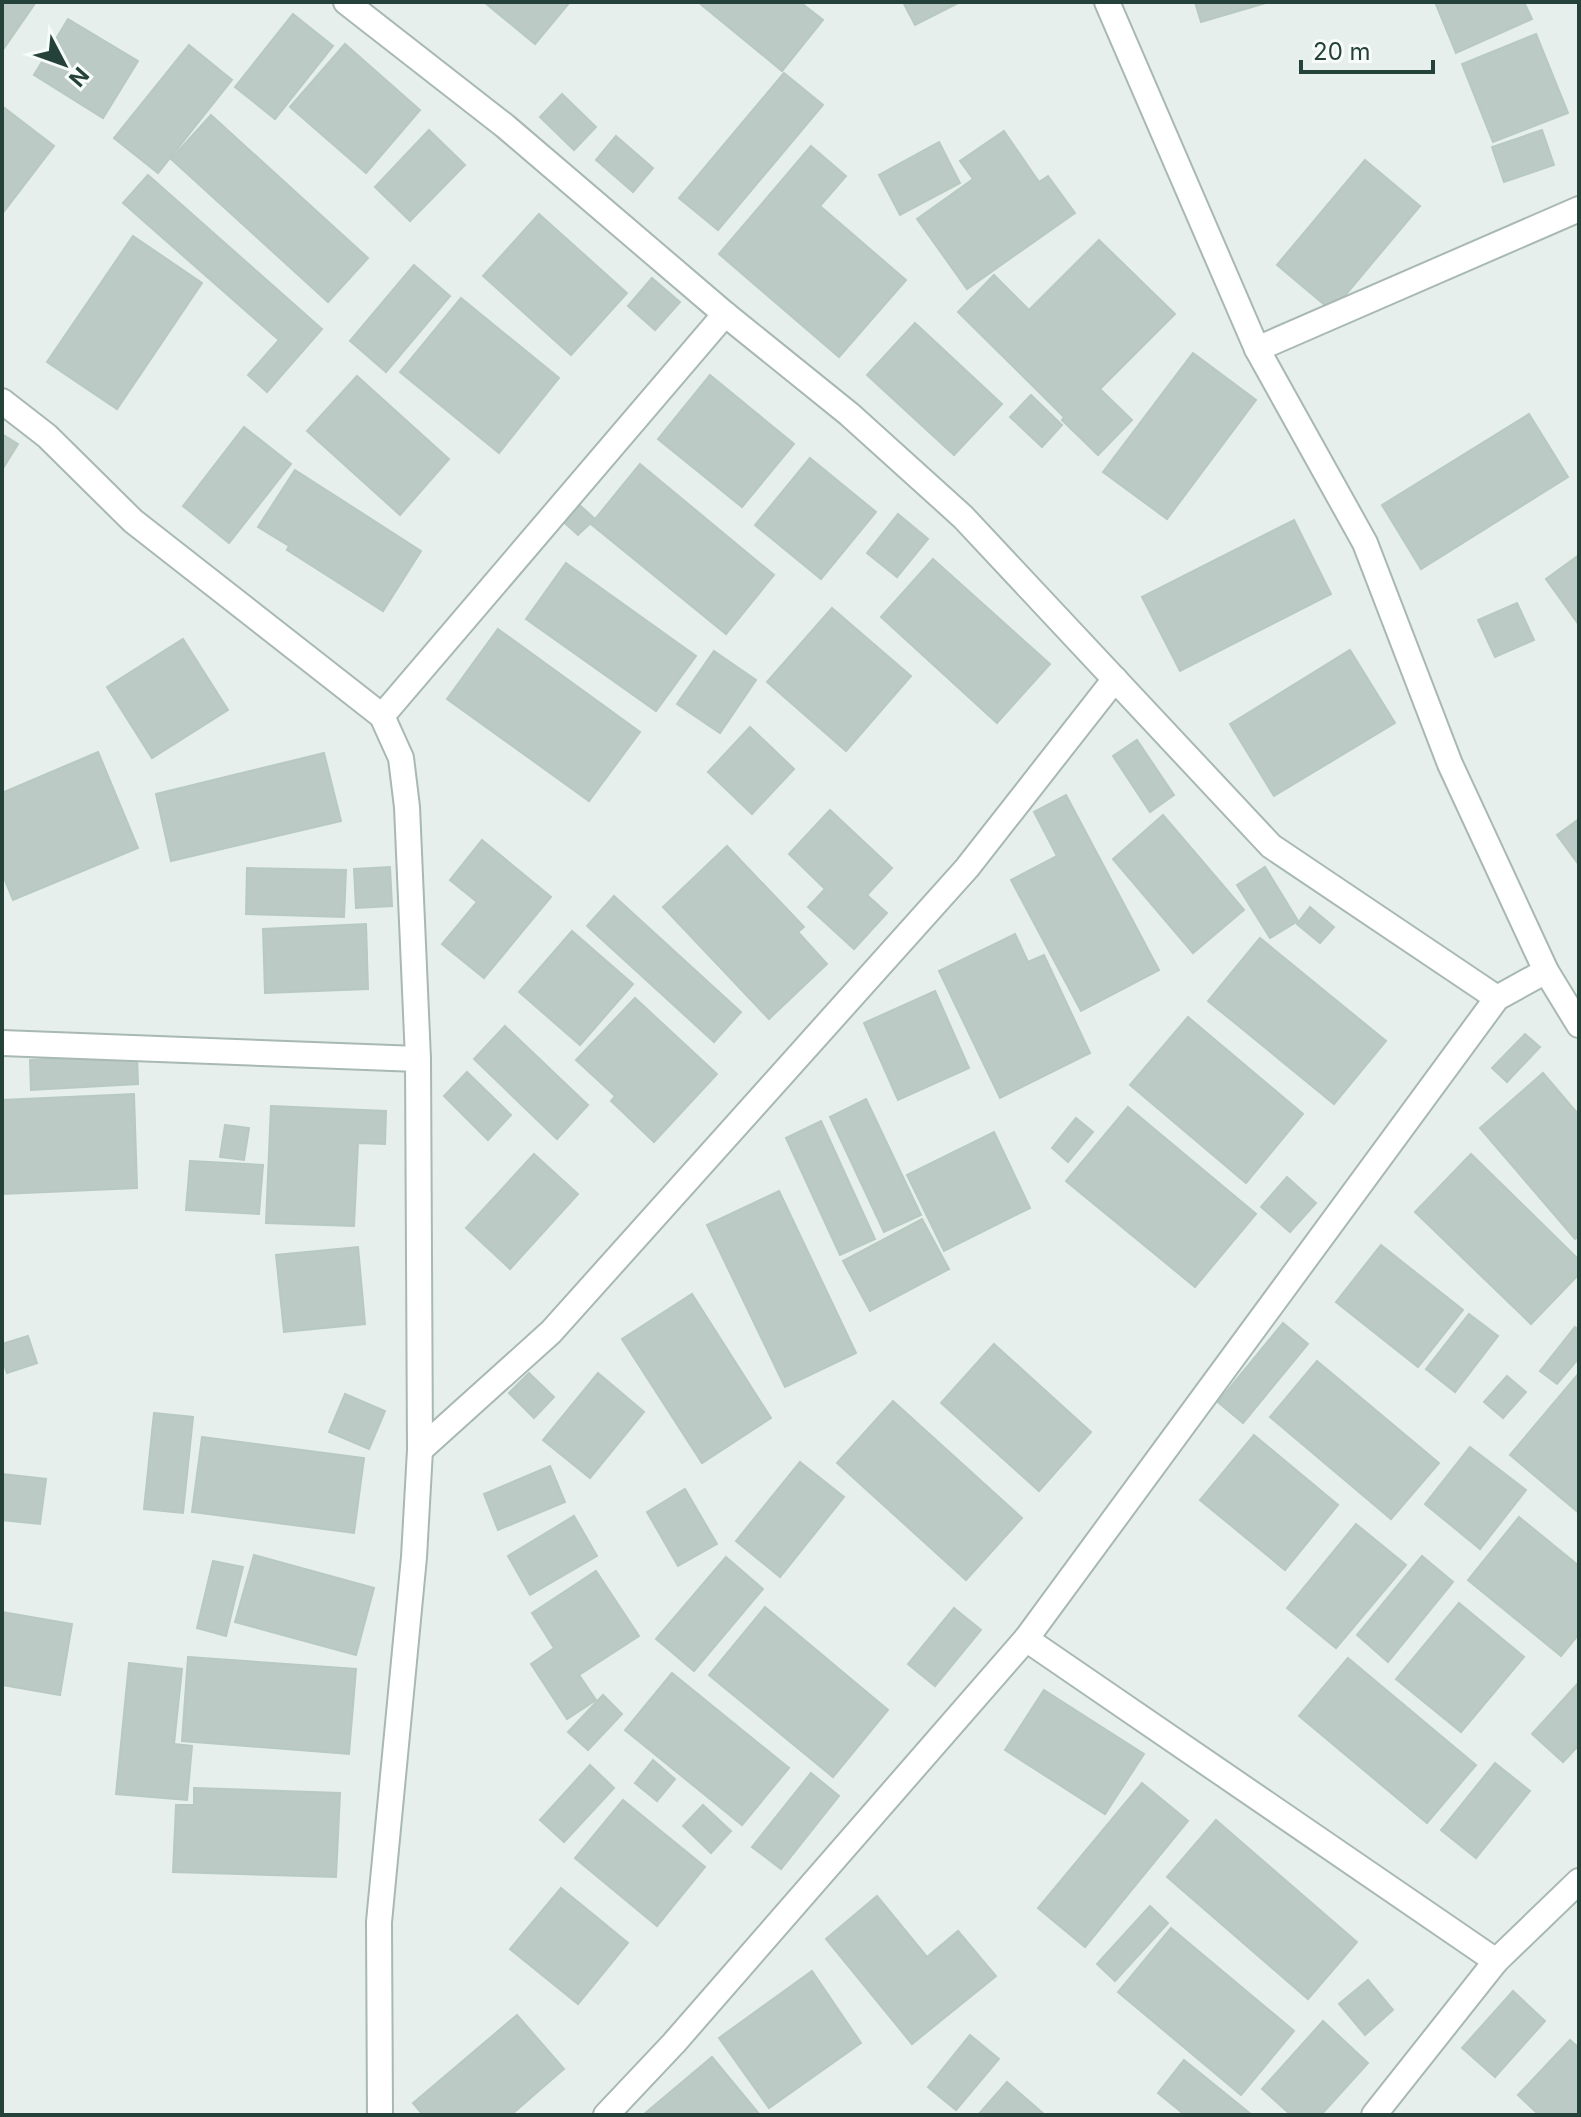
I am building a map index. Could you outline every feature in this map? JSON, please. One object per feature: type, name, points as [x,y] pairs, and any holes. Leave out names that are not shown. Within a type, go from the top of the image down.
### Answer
[{"type":"street","points":[[346,2],[505,126],[725,314],[849,414],[963,517],[1271,846],[1497,998]]},
{"type":"street","points":[[1107,2],[1257,349],[1365,543],[1450,764],[1546,971],[1579,1025]]},
{"type":"street","points":[[1257,349],[1579,209]]},
{"type":"street","points":[[382,716],[725,314]]},
{"type":"street","points":[[2,401],[47,436],[133,521],[382,716],[401,758],[407,807],[418,1059],[420,1450],[414,1557],[379,1922],[380,2115]]},
{"type":"street","points":[[420,1450],[562,1320],[967,868],[1115,679]]},
{"type":"street","points":[[606,2115],[674,2043],[1026,1639],[1497,998],[1546,971]]},
{"type":"street","points":[[2,1043],[418,1059]]},
{"type":"street","points":[[1026,1639],[1496,1961]]},
{"type":"street","points":[[1374,2115],[1496,1961],[1579,1881]]},
{"type":"building","points":[[2,2],[36,2],[2,51]]},
{"type":"building","points":[[484,2],[570,2],[535,44]]},
{"type":"building","points":[[698,2],[800,2],[823,20],[782,71]]},
{"type":"building","points":[[903,2],[960,2],[915,25]]},
{"type":"building","points":[[1195,2],[1269,2],[1201,22]]},
{"type":"building","points":[[1435,2],[1524,2],[1532,19],[1456,53]]},
{"type":"building","points":[[293,14],[333,46],[275,119],[235,87]]},
{"type":"building","points":[[68,19],[138,61],[103,118],[34,75]]},
{"type":"building","points":[[1536,34],[1568,113],[1493,142],[1462,64]]},
{"type":"building","points":[[345,44],[420,110],[366,173],[290,107]]},
{"type":"building","points":[[189,45],[232,80],[158,173],[114,138]]},
{"type":"building","points":[[784,73],[823,105],[718,230],[679,198]]},
{"type":"building","points":[[562,94],[596,127],[574,150],[540,117]]},
{"type":"building","points":[[2,106],[54,146],[2,214]]},
{"type":"building","points":[[211,115],[368,258],[328,302],[171,159]]},
{"type":"building","points":[[429,130],[465,165],[410,221],[375,187]]},
{"type":"building","points":[[1542,130],[1554,165],[1504,182],[1492,147]]},
{"type":"building","points":[[1004,131],[1039,182],[1048,176],[1075,213],[967,289],[917,219],[973,179],[960,161]]},
{"type":"building","points":[[616,136],[653,168],[633,192],[596,160]]},
{"type":"building","points":[[939,142],[960,183],[900,215],[879,175]]},
{"type":"building","points":[[811,146],[846,176],[820,206],[906,280],[839,357],[719,254]]},
{"type":"building","points":[[1365,160],[1420,206],[1332,311],[1277,265]]},
{"type":"building","points":[[148,175],[322,329],[267,392],[248,375],[279,340],[123,203]]},
{"type":"building","points":[[539,214],[627,293],[571,355],[483,276]]},
{"type":"building","points":[[133,236],[202,283],[117,409],[47,362]]},
{"type":"building","points":[[1099,240],[1175,314],[1100,389],[1132,420],[1098,455],[958,312],[994,275],[1029,310]]},
{"type":"building","points":[[414,265],[450,296],[386,372],[350,341]]},
{"type":"building","points":[[652,278],[680,302],[655,330],[628,306]]},
{"type":"building","points":[[461,298],[559,378],[499,453],[400,372]]},
{"type":"building","points":[[915,323],[1002,404],[954,455],[867,375]]},
{"type":"building","points":[[1193,353],[1256,400],[1167,519],[1103,472]]},
{"type":"building","points":[[710,375],[794,444],[742,507],[658,439]]},
{"type":"building","points":[[357,376],[449,459],[400,515],[307,431]]},
{"type":"building","points":[[1031,395],[1062,425],[1042,447],[1010,417]]},
{"type":"building","points":[[1529,414],[1568,477],[1421,569],[1382,505]]},
{"type":"building","points":[[244,427],[291,464],[229,543],[183,506]]},
{"type":"building","points":[[2,434],[18,444],[2,470]]},
{"type":"building","points":[[810,458],[876,512],[821,579],[755,525]]},
{"type":"building","points":[[640,464],[774,575],[726,634],[591,524]]},
{"type":"building","points":[[295,470],[421,551],[383,611],[287,550],[289,546],[258,527]]},
{"type":"building","points":[[573,499],[595,519],[578,535],[557,516]]},
{"type":"building","points":[[898,514],[928,539],[897,577],[867,553]]},
{"type":"building","points":[[1294,520],[1331,594],[1180,671],[1142,597]]},
{"type":"building","points":[[1579,555],[1579,625],[1546,579]]},
{"type":"building","points":[[933,559],[1050,664],[997,723],[881,617]]},
{"type":"building","points":[[566,563],[696,656],[656,711],[526,619]]},
{"type":"building","points":[[1517,603],[1534,640],[1495,657],[1478,620]]},
{"type":"building","points":[[832,608],[911,676],[846,751],[767,682]]},
{"type":"building","points":[[498,629],[640,732],[589,801],[447,699]]},
{"type":"building","points":[[183,639],[228,710],[152,758],[107,687]]},
{"type":"building","points":[[1350,650],[1395,723],[1274,796],[1230,724]]},
{"type":"building","points":[[714,651],[756,680],[720,733],[677,704]]},
{"type":"building","points":[[750,727],[794,769],[752,814],[708,772]]},
{"type":"building","points":[[1137,740],[1174,795],[1150,812],[1113,756]]},
{"type":"building","points":[[98,752],[138,848],[13,900],[2,873],[2,793]]},
{"type":"building","points":[[324,753],[341,821],[171,861],[156,794]]},
{"type":"building","points":[[1066,795],[1159,970],[1081,1011],[1011,880],[1057,856],[1034,812]]},
{"type":"building","points":[[830,810],[892,868],[867,895],[887,913],[854,949],[808,907],[825,889],[789,854]]},
{"type":"building","points":[[1163,815],[1244,910],[1193,953],[1113,859]]},
{"type":"building","points":[[1579,819],[1579,865],[1557,835]]},
{"type":"building","points":[[482,840],[551,897],[484,978],[442,944],[477,902],[450,880]]},
{"type":"building","points":[[727,846],[804,927],[798,932],[827,964],[769,1019],[663,907]]},
{"type":"building","points":[[390,867],[392,906],[356,908],[354,869]]},
{"type":"building","points":[[1265,867],[1298,921],[1270,938],[1237,885]]},
{"type":"building","points":[[247,868],[346,870],[344,917],[246,914]]},
{"type":"building","points":[[614,896],[741,1012],[714,1042],[587,926]]},
{"type":"building","points":[[1310,907],[1334,927],[1320,943],[1297,924]]},
{"type":"building","points":[[366,924],[368,989],[265,993],[263,929]]},
{"type":"building","points":[[572,931],[633,984],[580,1045],[519,992]]},
{"type":"building","points":[[1015,934],[1028,962],[1044,955],[1090,1053],[1000,1098],[939,971]]},
{"type":"building","points":[[1260,938],[1386,1041],[1334,1104],[1208,1001]]},
{"type":"building","points":[[935,991],[969,1068],[898,1100],[864,1023]]},
{"type":"building","points":[[635,998],[717,1074],[654,1142],[611,1101],[615,1096],[576,1060]]},
{"type":"building","points":[[1188,1017],[1303,1114],[1246,1183],[1130,1085]]},
{"type":"building","points":[[505,1026],[588,1105],[557,1139],[474,1059]]},
{"type":"building","points":[[1525,1034],[1540,1047],[1507,1082],[1492,1068]]},
{"type":"building","points":[[137,1054],[138,1084],[31,1090],[30,1060]]},
{"type":"building","points":[[467,1072],[511,1115],[488,1140],[444,1096]]},
{"type":"building","points":[[1543,1073],[1579,1115],[1579,1236],[1575,1239],[1480,1128]]},
{"type":"building","points":[[134,1094],[137,1188],[2,1194],[2,1100]]},
{"type":"building","points":[[866,1099],[921,1215],[884,1232],[830,1117]]},
{"type":"building","points":[[271,1106],[386,1111],[385,1144],[358,1143],[354,1226],[266,1223]]},
{"type":"building","points":[[1128,1107],[1256,1214],[1195,1287],[1066,1181]]},
{"type":"building","points":[[1076,1118],[1093,1132],[1068,1162],[1052,1148]]},
{"type":"building","points":[[821,1121],[875,1239],[840,1255],[786,1138]]},
{"type":"building","points":[[225,1125],[249,1128],[244,1160],[220,1157]]},
{"type":"building","points":[[994,1132],[1030,1208],[944,1251],[907,1175]]},
{"type":"building","points":[[534,1154],[578,1194],[510,1269],[466,1228]]},
{"type":"building","points":[[1471,1154],[1579,1260],[1579,1274],[1531,1324],[1415,1212]]},
{"type":"building","points":[[190,1161],[263,1165],[259,1214],[186,1210]]},
{"type":"building","points":[[1287,1177],[1316,1203],[1290,1232],[1261,1207]]},
{"type":"building","points":[[779,1191],[856,1353],[785,1387],[707,1225]]},
{"type":"building","points":[[922,1219],[949,1269],[870,1311],[843,1261]]},
{"type":"building","points":[[1381,1245],[1463,1310],[1418,1367],[1336,1302]]},
{"type":"building","points":[[358,1247],[365,1324],[284,1332],[276,1255]]},
{"type":"building","points":[[692,1294],[771,1418],[702,1463],[622,1339]]},
{"type":"building","points":[[1469,1314],[1498,1336],[1455,1392],[1426,1369]]},
{"type":"building","points":[[1283,1323],[1308,1344],[1243,1423],[1218,1402]]},
{"type":"building","points":[[1575,1327],[1579,1330],[1579,1358],[1557,1384],[1540,1371]]},
{"type":"building","points":[[28,1336],[37,1363],[7,1373],[2,1344]]},
{"type":"building","points":[[994,1344],[1091,1432],[1039,1491],[941,1403]]},
{"type":"building","points":[[1317,1361],[1439,1463],[1391,1519],[1270,1417]]},
{"type":"building","points":[[529,1373],[554,1397],[534,1418],[509,1393]]},
{"type":"building","points":[[598,1373],[644,1412],[590,1478],[543,1440]]},
{"type":"building","points":[[1579,1373],[1579,1513],[1510,1455]]},
{"type":"building","points":[[1507,1376],[1526,1392],[1503,1418],[1484,1402]]},
{"type":"building","points":[[345,1394],[385,1411],[369,1449],[329,1432]]},
{"type":"building","points":[[893,1401],[1022,1518],[966,1580],[837,1463]]},
{"type":"building","points":[[154,1413],[193,1417],[183,1513],[144,1509]]},
{"type":"building","points":[[1254,1435],[1338,1505],[1285,1570],[1200,1500]]},
{"type":"building","points":[[202,1437],[364,1458],[354,1533],[192,1512]]},
{"type":"building","points":[[1470,1447],[1526,1490],[1480,1549],[1425,1504]]},
{"type":"building","points":[[800,1462],[844,1497],[780,1577],[736,1541]]},
{"type":"building","points":[[550,1466],[565,1502],[498,1530],[484,1494]]},
{"type":"building","points":[[2,1474],[46,1479],[40,1524],[2,1520]]},
{"type":"building","points":[[685,1489],[717,1544],[678,1566],[647,1512]]},
{"type":"building","points":[[574,1516],[597,1556],[530,1595],[508,1556]]},
{"type":"building","points":[[1519,1517],[1579,1566],[1579,1634],[1561,1656],[1468,1580]]},
{"type":"building","points":[[1356,1524],[1406,1565],[1336,1648],[1287,1608]]},
{"type":"building","points":[[254,1555],[374,1588],[356,1655],[235,1622]]},
{"type":"building","points":[[1422,1556],[1453,1582],[1388,1662],[1357,1635]]},
{"type":"building","points":[[726,1557],[763,1589],[694,1671],[656,1639]]},
{"type":"building","points":[[213,1561],[243,1567],[226,1636],[197,1628]]},
{"type":"building","points":[[596,1571],[639,1636],[579,1675],[596,1700],[567,1719],[531,1664],[554,1648],[532,1613]]},
{"type":"building","points":[[1459,1603],[1524,1657],[1461,1732],[1396,1679]]},
{"type":"building","points":[[765,1607],[888,1710],[833,1777],[709,1675]]},
{"type":"building","points":[[954,1608],[981,1630],[935,1686],[908,1664]]},
{"type":"building","points":[[2,1612],[72,1624],[60,1695],[2,1685]]},
{"type":"building","points":[[188,1657],[356,1669],[349,1754],[182,1741]]},
{"type":"building","points":[[1348,1658],[1476,1765],[1427,1823],[1299,1716]]},
{"type":"building","points":[[129,1663],[182,1669],[174,1744],[192,1746],[187,1800],[116,1794]]},
{"type":"building","points":[[672,1673],[789,1768],[742,1825],[625,1730]]},
{"type":"building","points":[[1579,1682],[1579,1745],[1563,1762],[1532,1734]]},
{"type":"building","points":[[1044,1690],[1144,1754],[1105,1814],[1005,1750]]},
{"type":"building","points":[[603,1695],[622,1714],[588,1750],[568,1732]]},
{"type":"building","points":[[653,1760],[675,1779],[657,1801],[635,1783]]},
{"type":"building","points":[[1495,1763],[1530,1791],[1476,1858],[1441,1830]]},
{"type":"building","points":[[590,1765],[614,1788],[564,1842],[540,1820]]},
{"type":"building","points":[[811,1773],[839,1796],[781,1869],[752,1847]]},
{"type":"building","points":[[1142,1783],[1188,1821],[1085,1947],[1038,1908]]},
{"type":"building","points":[[194,1788],[340,1793],[336,1877],[173,1872],[176,1805],[194,1805]]},
{"type":"building","points":[[623,1800],[705,1867],[657,1926],[575,1858]]},
{"type":"building","points":[[703,1805],[731,1831],[711,1853],[683,1826]]},
{"type":"building","points":[[1216,1820],[1357,1942],[1308,1999],[1167,1877]]},
{"type":"building","points":[[561,1888],[628,1943],[578,2004],[510,1949]]},
{"type":"building","points":[[877,1896],[927,1957],[958,1931],[996,1976],[912,2044],[826,1939]]},
{"type":"building","points":[[1150,1906],[1168,1923],[1115,1981],[1097,1964]]},
{"type":"building","points":[[1171,1928],[1294,2031],[1241,2095],[1118,1992]]},
{"type":"building","points":[[812,1971],[861,2043],[769,2108],[719,2038]]},
{"type":"building","points":[[1368,1980],[1393,2010],[1365,2035],[1339,2004]]},
{"type":"building","points":[[1513,1991],[1545,2021],[1495,2077],[1462,2048]]},
{"type":"building","points":[[517,2015],[564,2069],[511,2115],[423,2115],[413,2103]]},
{"type":"building","points":[[1323,2021],[1368,2063],[1321,2115],[1291,2115],[1262,2089]]},
{"type":"building","points":[[970,2035],[999,2059],[956,2110],[928,2087]]},
{"type":"building","points":[[1570,2040],[1579,2048],[1579,2115],[1539,2115],[1518,2095]]},
{"type":"building","points":[[712,2057],[760,2115],[643,2115]]},
{"type":"building","points":[[1184,2060],[1252,2115],[1185,2115],[1158,2093]]},
{"type":"building","points":[[1007,2082],[1045,2115],[978,2115]]}]
